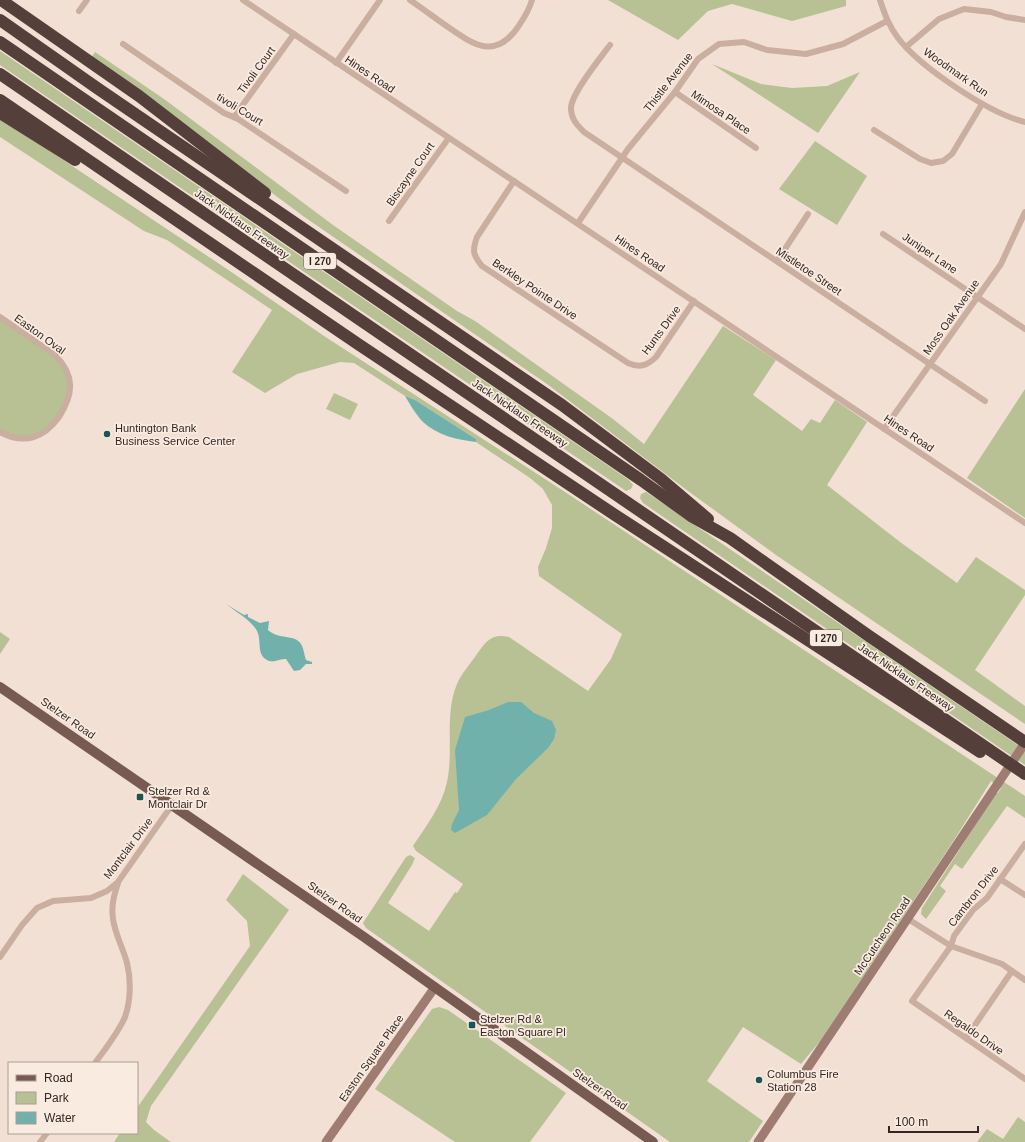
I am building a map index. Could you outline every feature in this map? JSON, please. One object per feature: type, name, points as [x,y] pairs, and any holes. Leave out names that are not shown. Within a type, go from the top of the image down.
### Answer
[{"type":"highway","points":[[1,0],[138,96],[296,217],[339,252]]},
{"type":"highway","points":[[0,20],[97,88],[562,405],[661,479],[730,538]]},
{"type":"highway","name":"Jack Nicklaus Freeway","points":[[0,42],[691,516],[730,538],[869,636],[1025,742]]},
{"type":"highway","name":"Jack Nicklaus Freeway","points":[[0,74],[1025,774]]},
{"type":"highway","points":[[0,100],[358,344]]},
{"type":"highway","points":[[0,113],[142,202],[621,519],[1025,782]]},
{"type":"main road","name":"Stelzer Road","points":[[0,686],[435,987],[653,1142]]},
{"type":"main road","name":"McCutcheon Road","points":[[758,1142],[1025,742]]},
{"type":"main road","name":"Easton Square Place","points":[[326,1142],[435,987]]},
{"type":"street","points":[[79,11],[87,0]]},
{"type":"street","name":"Hines Road","points":[[242,0],[1025,523]]},
{"type":"street","points":[[336,63],[380,0]]},
{"type":"street","points":[[410,0],[467,40],[478,45],[490,46],[502,43],[511,36],[529,10],[532,0]]},
{"type":"street","name":"Woodmark Run","points":[[880,0],[887,21],[906,47],[928,67],[982,104],[1025,122]]},
{"type":"street","points":[[906,47],[939,19],[964,9],[991,12],[1006,17],[1025,20]]},
{"type":"street","name":"Thistle Avenue","points":[[578,223],[622,157],[675,92],[698,59],[718,44],[744,42],[767,50],[806,54],[843,44],[887,21]]},
{"type":"street","name":"Tivoli Court","points":[[234,117],[294,34]]},
{"type":"street","name":"tivoli Court","points":[[123,44],[224,113],[238,118],[346,191]]},
{"type":"street","name":"Mistletoe Street","points":[[610,45],[576,94],[571,107],[574,121],[584,132],[985,401]]},
{"type":"street","name":"Mimosa Place","points":[[675,92],[756,148]]},
{"type":"street","points":[[874,130],[920,159],[931,163],[943,161],[952,154],[982,104]]},
{"type":"street","name":"Biscayne Court","points":[[389,221],[448,139]]},
{"type":"street","name":"Berkley Pointe Drive","points":[[514,181],[477,237],[474,247],[476,258],[482,266],[628,363],[634,366],[640,366]]},
{"type":"street","name":"Moss Oak Avenue","points":[[884,429],[1001,264],[1025,212]]},
{"type":"street","points":[[776,261],[808,214]]},
{"type":"street","name":"Juniper Lane","points":[[883,234],[1025,329]]},
{"type":"street","name":"Hunts Drive","points":[[640,366],[649,364],[656,357],[694,301]]},
{"type":"street","name":"Easton Oval","points":[[0,317],[55,355],[62,362],[70,379],[70,389],[69,398],[65,407],[53,426],[46,432],[37,437],[18,438],[0,432]]},
{"type":"street","name":"Montclair Drive","points":[[0,957],[22,925],[37,908],[53,901],[91,898],[107,891],[118,882],[172,805]]},
{"type":"street","name":"Cambron Drive","points":[[912,1001],[951,946],[954,936],[973,910],[987,898],[1025,844]]},
{"type":"street","points":[[1000,878],[1025,895]]},
{"type":"street","points":[[96,1062],[111,1041],[125,1016],[129,1000],[130,976],[113,919],[113,899],[118,882]]},
{"type":"street","points":[[908,919],[951,946],[1002,964],[1025,980]]},
{"type":"street","points":[[966,1038],[1012,971]]},
{"type":"street","name":"Regaldo Drive","points":[[912,1001],[1023,1078]]},
{"type":"street","points":[[1023,1078],[1025,1070]]},
{"type":"street","points":[[40,1142],[46,1134]]},
{"type":"green space","points":[[608,0],[846,0],[846,6],[792,21],[732,4],[708,11],[678,40]]},
{"type":"green space","points":[[0,51],[629,480],[633,485],[631,489],[626,491],[0,65]]},
{"type":"green space","points":[[95,52],[164,99],[333,225],[457,311],[475,321],[613,419],[644,444],[723,326],[776,360],[753,395],[802,431],[811,419],[820,423],[835,400],[867,422],[827,485],[900,542],[957,583],[976,557],[1025,590],[1025,595],[975,670],[1025,706],[1025,724],[776,555],[688,491],[547,384],[303,216],[91,58]]},
{"type":"green space","points":[[712,64],[761,84],[792,88],[827,86],[860,72],[818,133]]},
{"type":"green space","points":[[0,118],[224,267],[324,336],[565,492],[1025,796],[1025,818],[1007,806],[962,869],[955,864],[940,886],[946,891],[926,919],[921,914],[922,908],[996,793],[998,793],[1001,788],[991,781],[954,840],[821,1040],[801,1064],[743,1027],[707,1081],[763,1121],[749,1142],[670,1142],[366,928],[363,923],[406,857],[410,855],[415,858],[412,865],[388,903],[429,931],[455,892],[457,893],[463,884],[416,851],[413,846],[433,816],[445,791],[449,770],[450,720],[453,696],[459,680],[483,645],[494,637],[509,637],[588,691],[611,659],[622,634],[539,576],[538,567],[552,528],[552,505],[543,489],[530,478],[476,442],[476,439],[354,363],[340,362],[297,374],[265,393],[232,372],[272,310],[167,240],[144,231],[0,137]]},
{"type":"green space","points":[[815,141],[867,176],[837,225],[779,189]]},
{"type":"green space","points":[[0,317],[62,362],[70,389],[53,426],[28,438],[0,432]]},
{"type":"green space","points":[[1025,389],[1025,518],[967,478]]},
{"type":"green space","points":[[334,393],[358,404],[350,420],[326,409]]},
{"type":"green space","points":[[646,492],[1025,750],[1025,765],[643,503],[640,498],[641,494]]},
{"type":"green space","points":[[0,632],[10,639],[0,654]]},
{"type":"green space","points":[[243,874],[289,910],[151,1106],[146,1122],[154,1130],[171,1142],[114,1142],[119,1134],[138,1134],[138,1107],[250,946],[247,921],[226,900]]},
{"type":"green space","points":[[439,1007],[448,1010],[566,1093],[530,1142],[455,1142],[375,1089],[432,1009]]},
{"type":"green space","points":[[1018,1117],[1025,1122],[1025,1142],[977,1142],[987,1129],[1003,1139]]},
{"type":"water","points":[[405,396],[415,400],[476,439],[476,442],[441,434],[429,427],[418,416]]},
{"type":"water","points":[[226,604],[244,615],[248,614],[248,617],[260,623],[269,621],[268,630],[272,633],[298,641],[303,648],[306,660],[312,662],[312,664],[306,664],[300,670],[294,671],[286,659],[274,661],[267,660],[260,651],[258,635],[255,627]]},
{"type":"water","points":[[508,702],[521,702],[534,713],[552,721],[556,730],[554,739],[548,748],[516,779],[487,815],[455,833],[451,830],[452,824],[459,810],[455,750],[465,717],[489,710]]},
{"type":"place","name":"Huntington Bank Business Service Center","points":[[107,434]]},
{"type":"place","name":"Stelzer Rd & Montclair Dr","points":[[140,797]]},
{"type":"place","name":"Stelzer Rd & Easton Square Pl","points":[[472,1025]]},
{"type":"place","name":"Columbus Fire Station 28","points":[[759,1080]]}]
